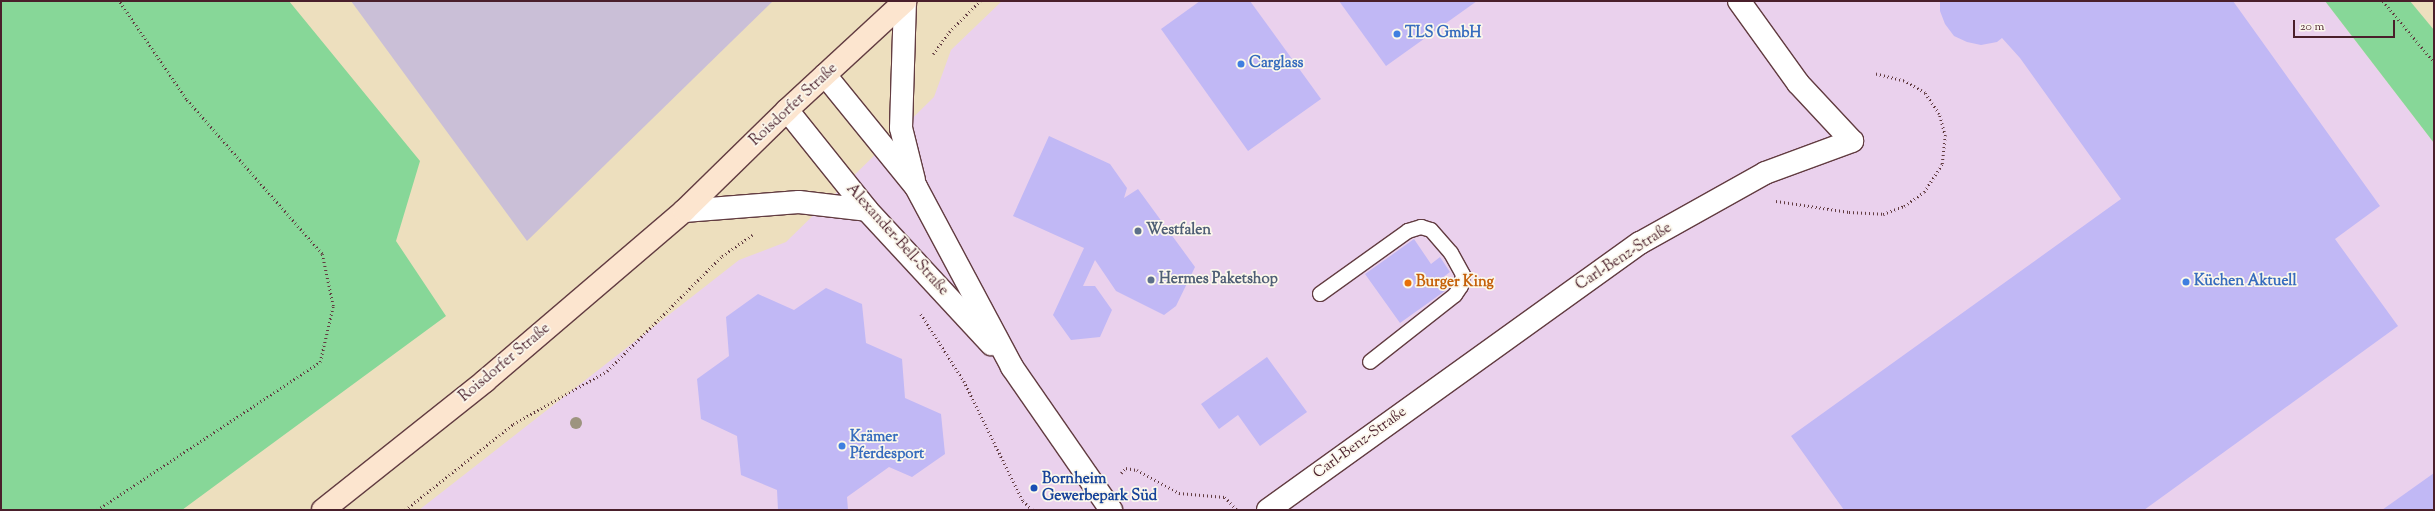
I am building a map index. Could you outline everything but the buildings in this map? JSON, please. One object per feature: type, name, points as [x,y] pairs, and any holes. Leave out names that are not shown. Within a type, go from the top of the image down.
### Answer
[{"type":"main road","name":"Roisdorfer Straße","points":[[323,510],[484,381],[684,211],[786,110],[905,1]]},
{"type":"street","name":"Alexander-Bell-Straße","points":[[905,1],[901,128],[916,187]]},
{"type":"street","name":"Carl-Benz-Straße","points":[[1268,510],[1640,243],[1765,173],[1852,141],[1798,83],[1739,1]]},
{"type":"street","name":"Alexander-Bell-Straße","points":[[824,75],[916,187],[1012,367],[1106,502]]},
{"type":"street","name":"Alexander-Bell-Straße","points":[[786,110],[867,210],[1012,367]]},
{"type":"street","points":[[684,211],[799,202],[867,210]]},
{"type":"lane","points":[[1320,294],[1408,231],[1421,227],[1431,230],[1451,252],[1463,274],[1461,286],[1455,295],[1370,362]]},
{"type":"path","points":[[97,510],[320,362],[333,306],[322,254],[186,99],[119,1]]},
{"type":"path","points":[[2383,1],[2434,62]]},
{"type":"path","points":[[1768,200],[1849,212],[1883,214],[1904,206],[1924,192],[1942,164],[1945,136],[1939,114],[1926,93],[1904,81],[1876,74]]},
{"type":"path","points":[[405,510],[513,424],[607,371],[722,256],[757,232]]},
{"type":"path","points":[[919,310],[964,381],[1023,501],[1034,510]]},
{"type":"path","points":[[1106,502],[1126,468],[1137,470],[1179,493],[1225,497],[1237,510]]},
{"type":"shaded area","points":[[351,1],[773,1],[527,241]]},
{"type":"shaded area","points":[[1002,1],[2325,1],[2434,143],[2434,510],[419,510],[739,260],[786,242],[934,97],[951,50]]},
{"type":"green space","points":[[1,1],[289,1],[420,161],[396,241],[446,316],[182,510],[1,510]]},
{"type":"green space","points":[[2325,1],[2410,1],[2434,30],[2434,143]]},
{"type":"place","name":"TLS GmbH","points":[[1397,34]]},
{"type":"place","name":"Carglass","points":[[1241,64]]},
{"type":"place","name":"Westfalen","points":[[1138,231]]},
{"type":"place","name":"Hermes Paketshop","points":[[1151,280]]},
{"type":"place","name":"Küchen Aktuell","points":[[2186,282]]},
{"type":"place","name":"Burger King","points":[[1408,283]]},
{"type":"place","name":"Krämer Pferdesport","points":[[842,446]]},
{"type":"place","name":"Bornheim Gewerbepark Süd","points":[[1034,488]]}]
